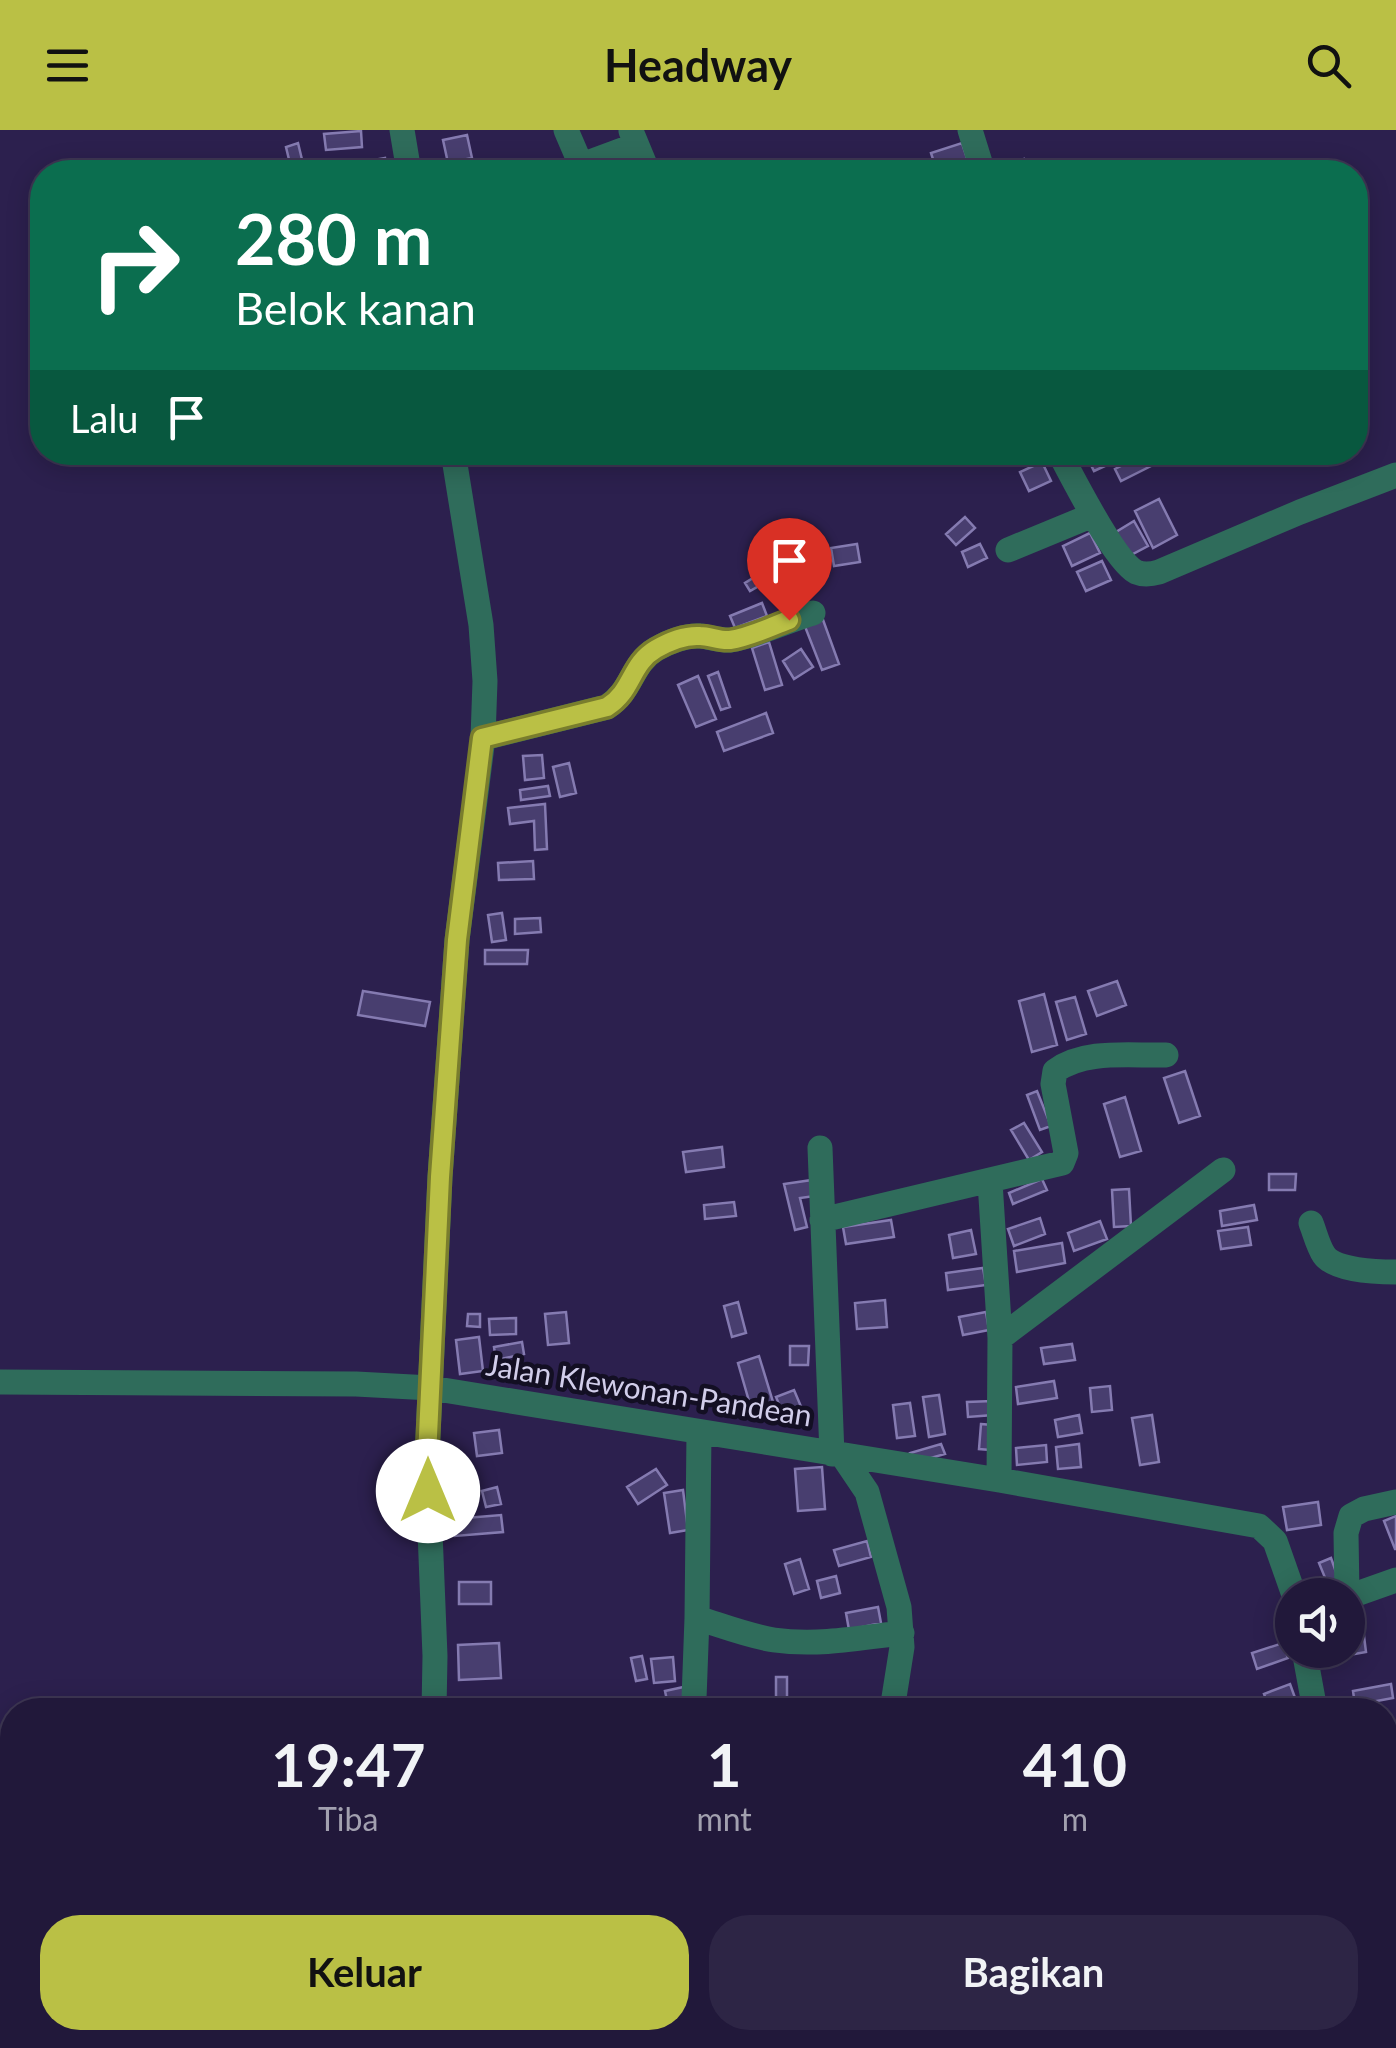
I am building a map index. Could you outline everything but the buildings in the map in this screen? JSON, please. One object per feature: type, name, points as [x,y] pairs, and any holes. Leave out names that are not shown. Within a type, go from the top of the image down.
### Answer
[{"type":"street","points":[[402,130],[407,160]]},
{"type":"street","points":[[566,130],[579,160]]},
{"type":"street","points":[[970,130],[979,160]]},
{"type":"street","points":[[598,160],[634,138]]},
{"type":"street","points":[[434,1698],[427,1457],[440,1177],[457,940],[482,738],[485,680],[482,625],[455,465]]},
{"type":"street","points":[[1067,465],[1093,515],[1127,564],[1138,573],[1149,574],[1396,475]]},
{"type":"street","points":[[1008,550],[1093,515]]},
{"type":"street","points":[[482,738],[607,707],[626,691],[641,661],[672,642],[698,636],[734,639],[813,613]]},
{"type":"street","points":[[822,1220],[1057,1166],[1065,1160],[1066,1153],[1053,1084],[1055,1072],[1086,1057],[1166,1055]]},
{"type":"street","points":[[820,1148],[837,1454],[867,1492],[894,1588],[902,1632],[894,1698]]},
{"type":"street","points":[[1000,1338],[1223,1170]]},
{"type":"street","points":[[990,1182],[1000,1338],[999,1480]]},
{"type":"street","points":[[1311,1224],[1324,1256],[1333,1262],[1374,1272],[1396,1272]]},
{"type":"street","name":"Jalan Klewonan-Pandean","points":[[0,1382],[431,1388],[1258,1526],[1275,1541],[1288,1578]]},
{"type":"street","points":[[694,1698],[700,1432]]},
{"type":"street","points":[[867,1492],[897,1464]]},
{"type":"street","points":[[1347,1578],[1346,1533],[1351,1516],[1396,1502]]},
{"type":"street","points":[[1365,1590],[1396,1580]]},
{"type":"street","points":[[698,1618],[757,1637],[804,1643],[902,1632]]},
{"type":"street","points":[[1307,1668],[1313,1698]]},
{"type":"route","points":[[428,1491],[440,1177],[457,940],[482,738],[607,707],[626,691],[641,661],[672,642],[698,636],[734,639],[789,620]]}]
